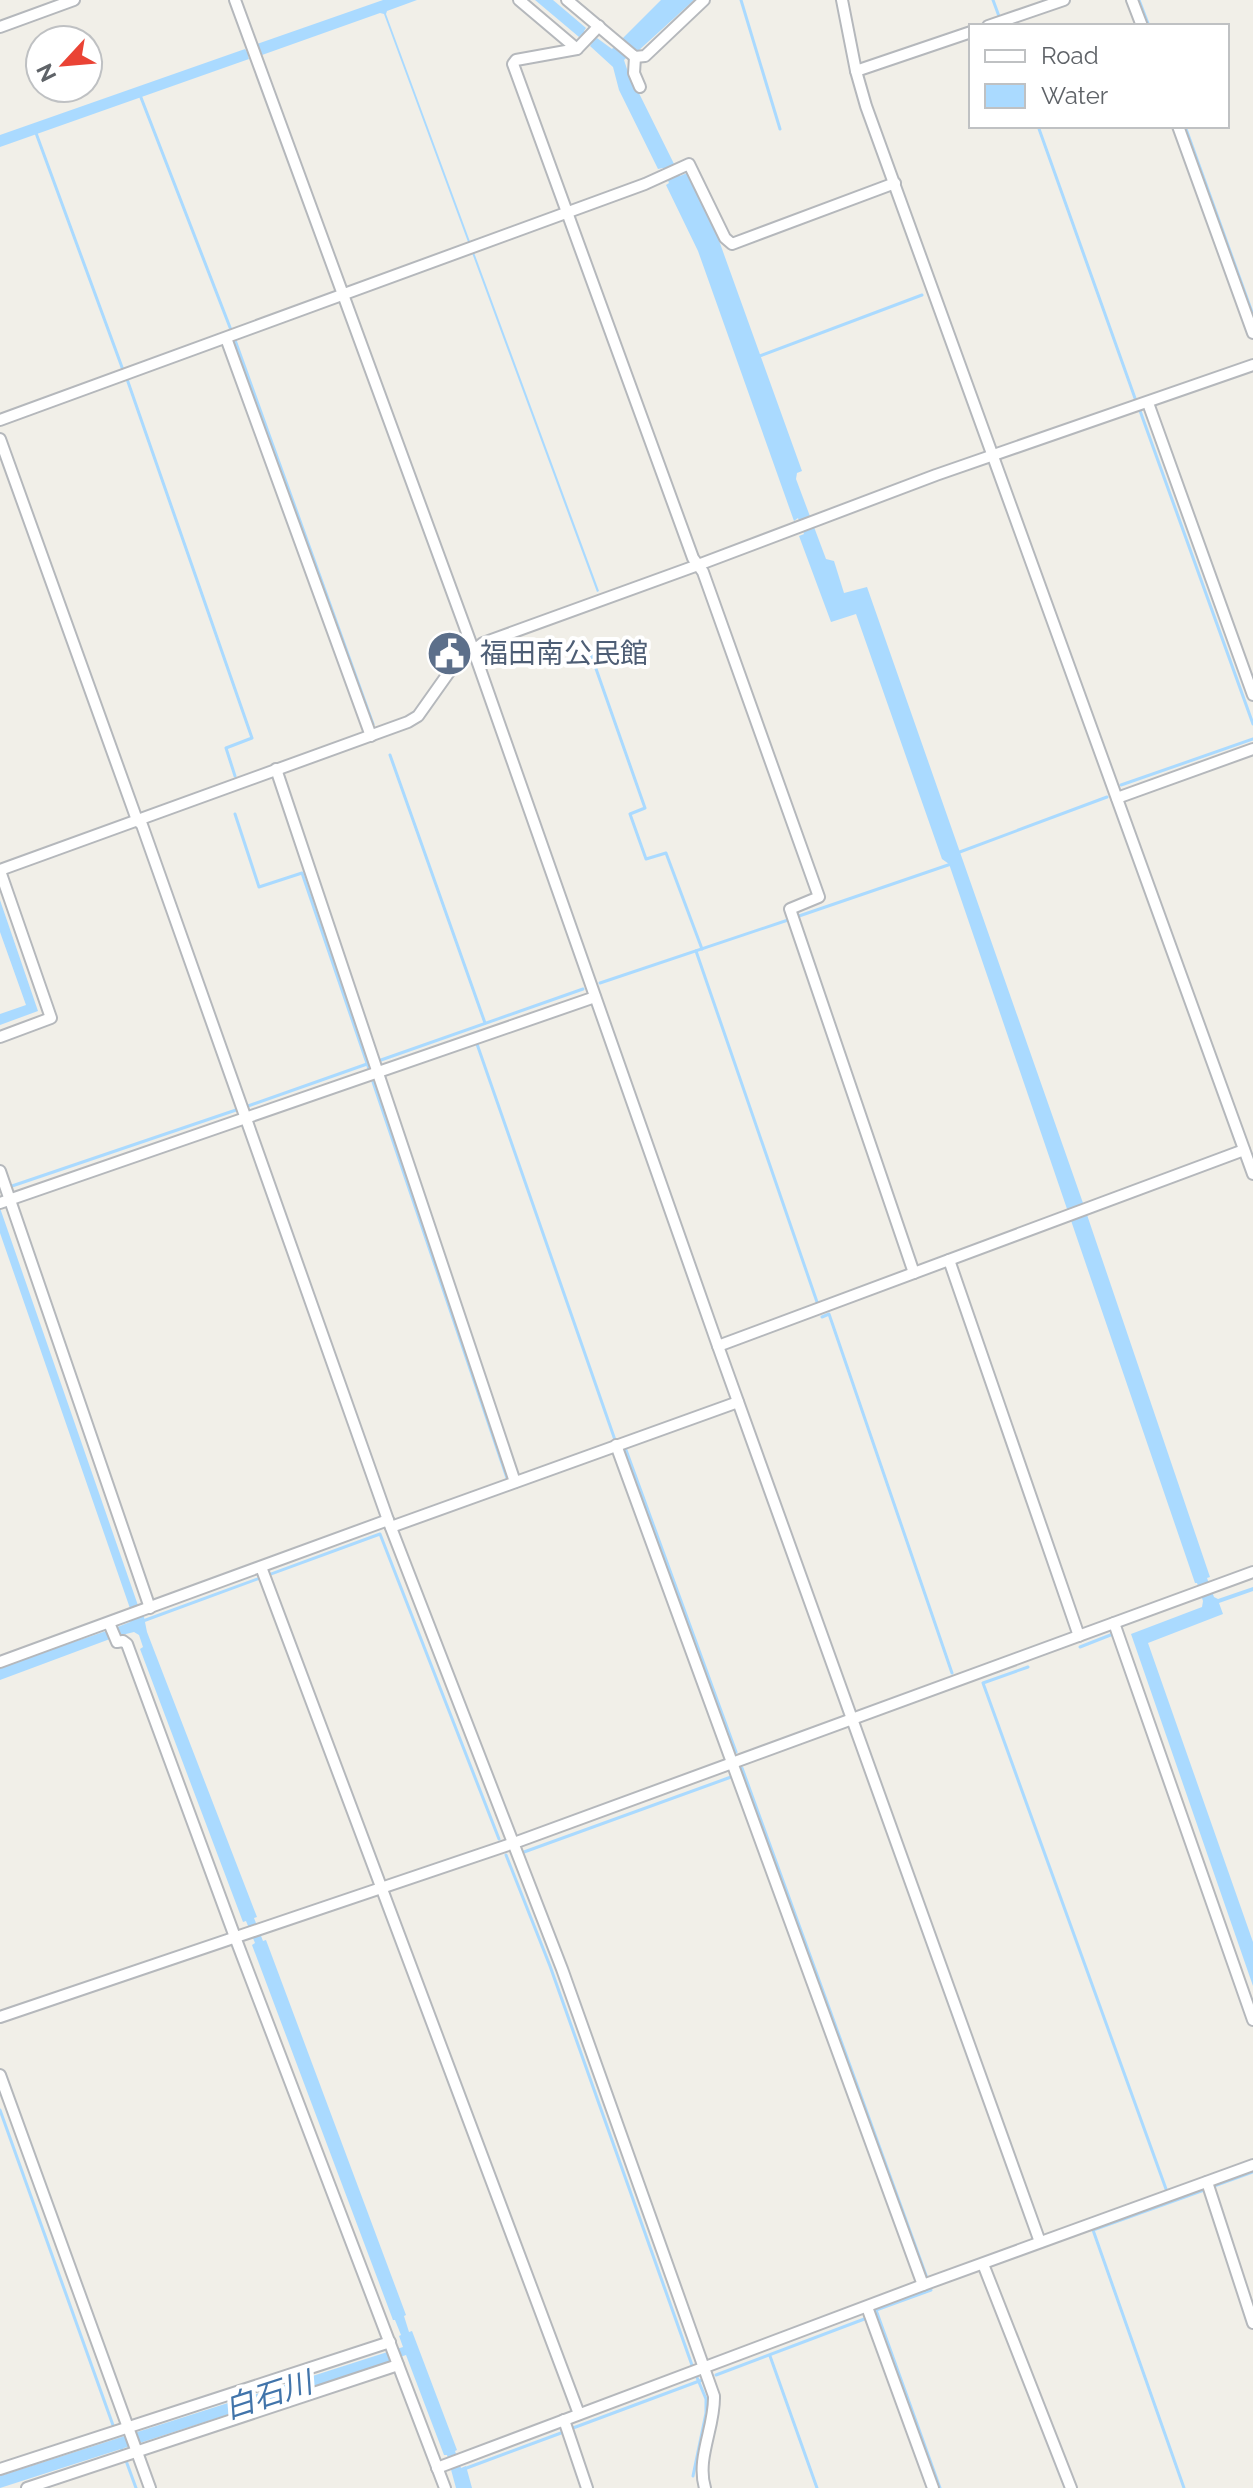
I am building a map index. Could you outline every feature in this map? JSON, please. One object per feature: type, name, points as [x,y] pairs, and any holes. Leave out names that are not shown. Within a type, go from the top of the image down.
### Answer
[{"type":"street","points":[[0,27],[74,0]]},
{"type":"street","points":[[235,0],[473,649],[718,1346],[1040,2242]]},
{"type":"street","points":[[519,0],[580,46]]},
{"type":"street","points":[[567,0],[595,30],[616,40],[634,56],[645,56],[704,0]]},
{"type":"street","points":[[842,0],[856,71],[895,183],[1253,1172]]},
{"type":"street","points":[[997,23],[1064,0]]},
{"type":"street","points":[[1132,0],[1141,24]]},
{"type":"street","points":[[595,30],[580,46],[516,60],[513,64],[819,897],[790,909],[914,1273]]},
{"type":"street","points":[[856,71],[969,33]]},
{"type":"street","points":[[634,56],[634,73],[640,87]]},
{"type":"street","points":[[1179,128],[1253,333]]},
{"type":"street","points":[[0,420],[568,213],[689,164],[725,238],[732,244],[895,183]]},
{"type":"street","points":[[226,338],[371,736]]},
{"type":"street","points":[[0,1037],[51,1018],[0,871],[371,736],[418,716],[452,668],[473,649],[508,633],[992,455],[1253,365]]},
{"type":"street","points":[[1141,405],[1253,695]]},
{"type":"street","points":[[0,439],[137,820],[142,825],[389,1524],[514,1843],[698,2371],[714,2396],[715,2412],[702,2465],[705,2488]]},
{"type":"street","points":[[1117,798],[1253,749]]},
{"type":"street","points":[[276,769],[515,1482]]},
{"type":"street","points":[[5,1196],[595,997]]},
{"type":"street","points":[[718,1346],[1244,1150]]},
{"type":"street","points":[[0,1171],[5,1196],[148,1609]]},
{"type":"street","points":[[949,1260],[1079,1636]]},
{"type":"street","points":[[0,1662],[148,1609],[263,1573],[389,1524],[738,1402]]},
{"type":"street","points":[[616,1445],[923,2285]]},
{"type":"street","points":[[0,2017],[514,1843],[1253,1572]]},
{"type":"street","points":[[263,1573],[579,2414]]},
{"type":"street","points":[[109,1623],[117,1642],[127,1644],[391,2345],[442,2466],[445,2488]]},
{"type":"street","points":[[1114,1623],[1253,2020]]},
{"type":"street","points":[[0,2075],[130,2455],[150,2488]]},
{"type":"street","points":[[442,2466],[1253,2165]]},
{"type":"street","points":[[1207,2182],[1253,2323]]},
{"type":"street","points":[[983,2264],[1071,2488]]},
{"type":"street","points":[[867,2307],[933,2488]]},
{"type":"street","points":[[0,2469],[391,2345]]},
{"type":"street","points":[[27,2488],[398,2363]]},
{"type":"street","points":[[564,2420],[587,2488]]},
{"type":"water","points":[[383,0],[417,0],[386,14],[599,591],[384,14],[262,55],[260,52],[248,56],[249,59],[0,147],[0,135],[88,104],[104,104],[104,98],[245,49],[247,52],[258,48],[257,44]]},
{"type":"water","points":[[535,0],[553,0],[586,28],[584,31],[594,40],[597,38],[612,49],[661,0],[694,0],[624,60],[627,69],[680,176],[687,173],[717,235],[802,471],[797,473],[796,479],[826,559],[834,561],[844,593],[867,587],[1083,1203],[1210,1577],[1207,1578],[1214,1597],[1218,1599],[1253,1587],[1253,1591],[1219,1603],[1223,1614],[1148,1643],[1253,1942],[1253,1986],[1131,1634],[1202,1607],[1203,1601],[949,864],[942,859],[856,614],[831,622],[799,536],[804,534],[798,518],[794,521],[698,251],[666,185],[669,183],[663,168],[658,169],[619,90],[613,67],[582,34],[579,37]]},
{"type":"water","points":[[0,900],[38,1011],[0,1025],[0,1014],[26,1005],[0,932]]},
{"type":"water","name":"白石川","points":[[0,1208],[147,1632],[257,1917],[254,1918],[263,1941],[266,1940],[406,2315],[409,2332],[412,2331],[461,2468],[466,2466],[472,2488],[456,2488],[447,2455],[444,2455],[406,2355],[0,2488],[0,2476],[403,2347],[252,1945],[255,1943],[246,1921],[243,1922],[140,1649],[143,1647],[139,1635],[134,1632],[118,1636],[0,1680],[0,1667],[115,1628],[130,1622],[133,1617],[0,1233]]},
{"type":"waterway","points":[[741,0],[780,129]]},
{"type":"waterway","points":[[993,0],[1000,19]]},
{"type":"waterway","points":[[1139,0],[1148,24]]},
{"type":"waterway","points":[[140,95],[231,330]]},
{"type":"waterway","points":[[1039,128],[1136,401]]},
{"type":"waterway","points":[[1186,128],[1253,315]]},
{"type":"waterway","points":[[36,133],[123,370]]},
{"type":"waterway","points":[[757,357],[922,295]]},
{"type":"waterway","points":[[235,340],[373,724]]},
{"type":"waterway","points":[[127,379],[252,738],[226,748],[235,776]]},
{"type":"waterway","points":[[1139,408],[1253,724]]},
{"type":"waterway","points":[[588,646],[645,808],[630,814],[646,859],[666,853],[702,949]]},
{"type":"waterway","points":[[1121,785],[1253,739]]},
{"type":"waterway","points":[[390,755],[485,1023]]},
{"type":"waterway","points":[[957,853],[1107,797]]},
{"type":"waterway","points":[[235,814],[259,887],[302,873],[369,1069]]},
{"type":"waterway","points":[[799,916],[951,864]]},
{"type":"waterway","points":[[600,983],[788,920]]},
{"type":"waterway","points":[[696,951],[817,1302]]},
{"type":"waterway","points":[[381,1060],[583,989]]},
{"type":"waterway","points":[[477,1044],[615,1440]]},
{"type":"waterway","points":[[248,1106],[367,1064]]},
{"type":"waterway","points":[[372,1079],[507,1478]]},
{"type":"waterway","points":[[12,1186],[236,1110]]},
{"type":"waterway","points":[[822,1317],[829,1314],[952,1673]]},
{"type":"waterway","points":[[626,1450],[736,1752]]},
{"type":"waterway","points":[[143,1621],[380,1534],[499,1839]]},
{"type":"waterway","points":[[1080,1647],[1113,1634]]},
{"type":"waterway","points":[[1028,1667],[983,1683],[1166,2189]]},
{"type":"waterway","points":[[742,1768],[927,2278]]},
{"type":"waterway","points":[[524,1852],[731,1777]]},
{"type":"waterway","points":[[506,1855],[550,1966],[693,2368]]},
{"type":"waterway","points":[[0,2110],[114,2428]]},
{"type":"waterway","points":[[1214,2186],[1253,2172]]},
{"type":"waterway","points":[[1184,2488],[1093,2230],[1204,2190]]},
{"type":"waterway","points":[[931,2290],[876,2310],[940,2488]]},
{"type":"waterway","points":[[716,2375],[867,2318]]},
{"type":"waterway","points":[[770,2356],[817,2488]]},
{"type":"waterway","points":[[693,2476],[706,2413],[706,2399],[696,2375]]},
{"type":"waterway","points":[[573,2428],[702,2380]]},
{"type":"waterway","points":[[464,2469],[561,2433]]},
{"type":"waterway","points":[[121,2447],[136,2488]]},
{"type":"place","name":"福田南公民館","points":[[449,653]]}]
